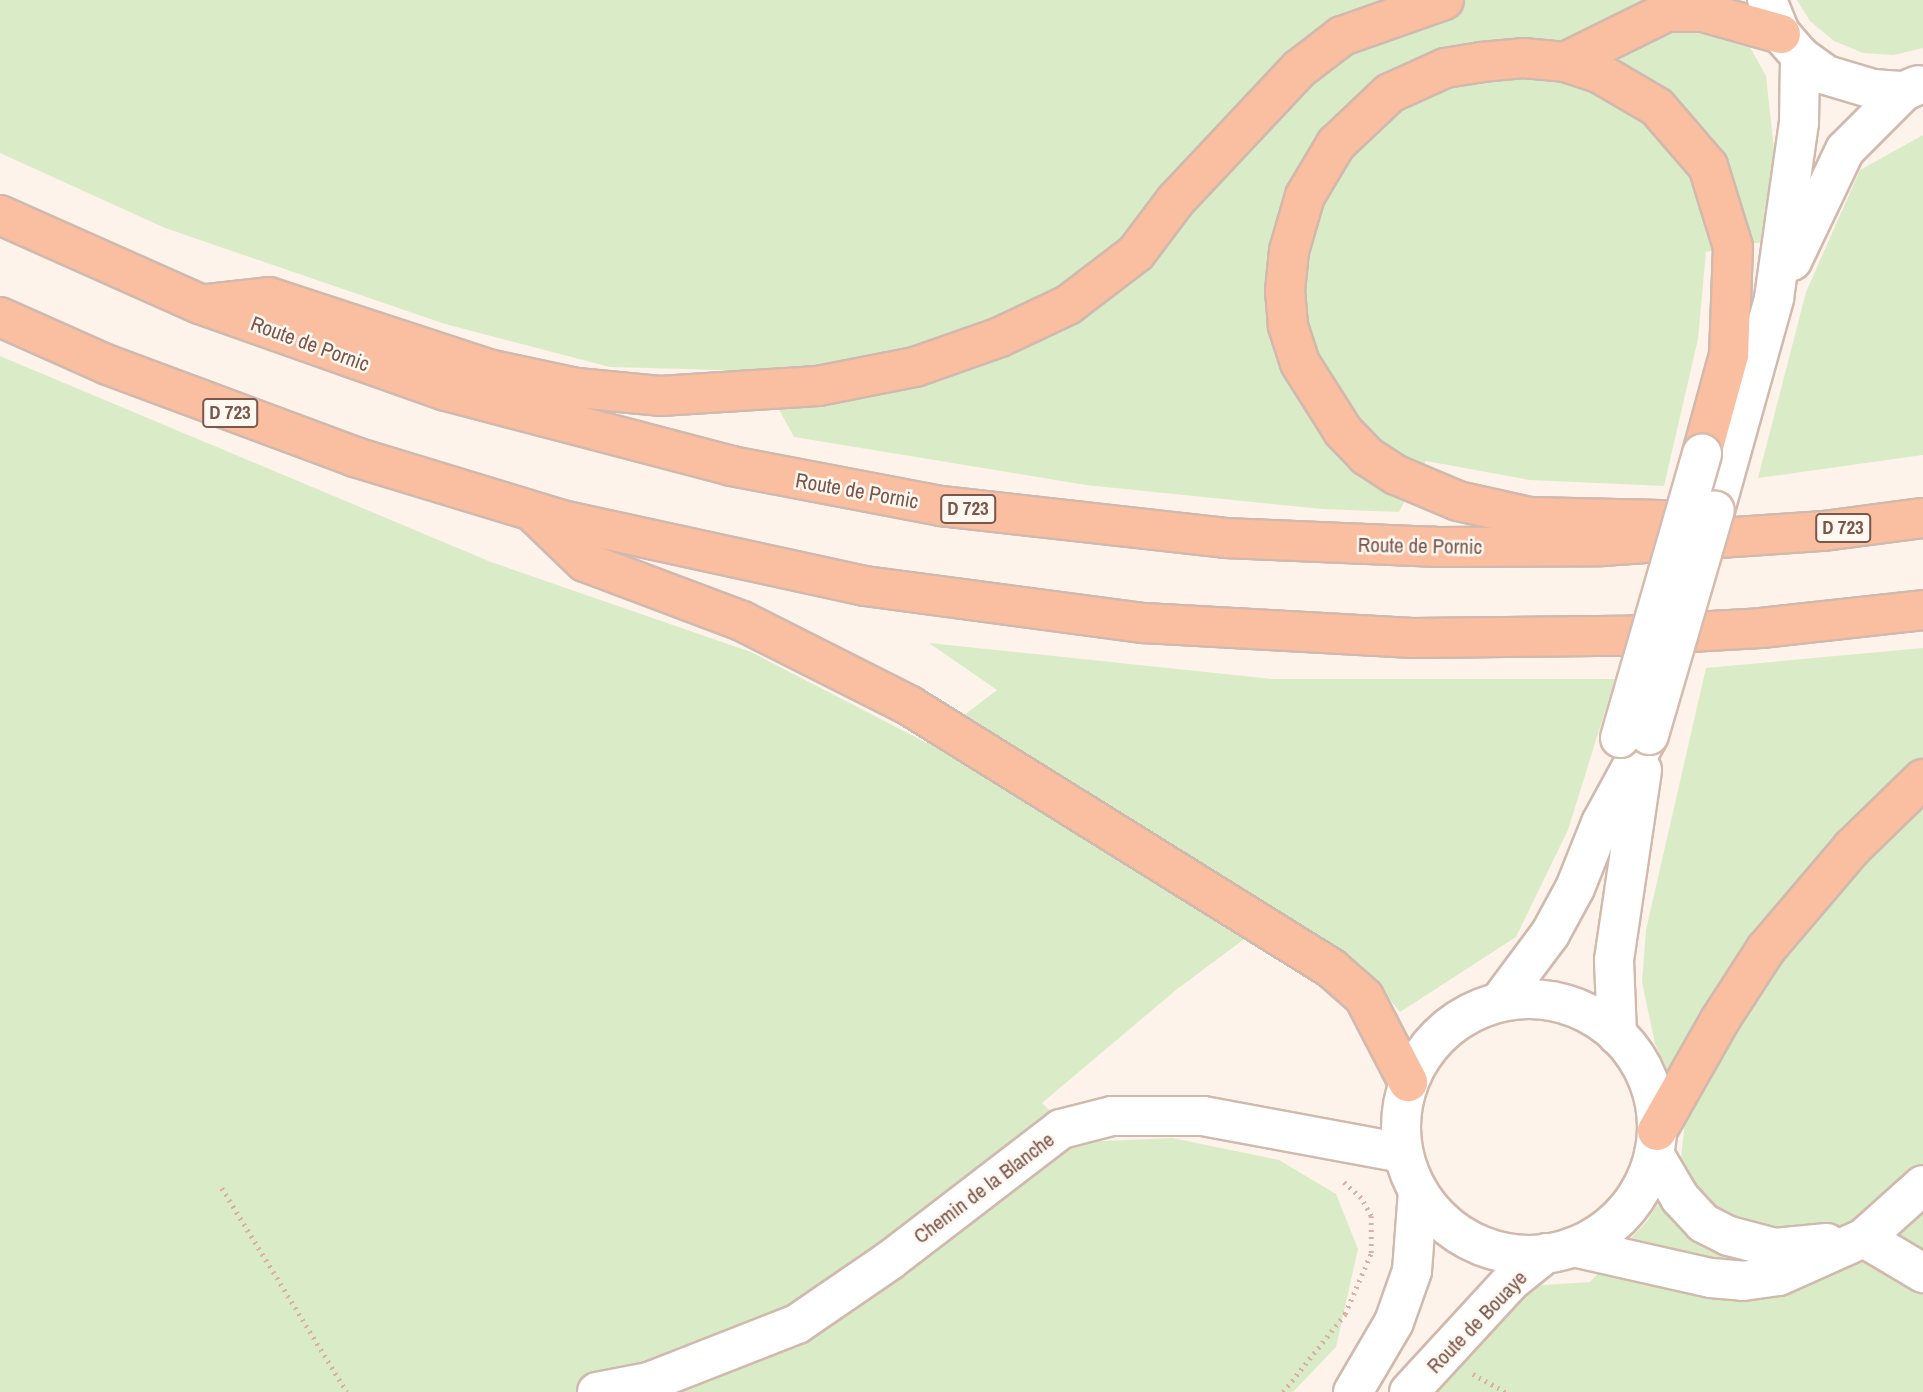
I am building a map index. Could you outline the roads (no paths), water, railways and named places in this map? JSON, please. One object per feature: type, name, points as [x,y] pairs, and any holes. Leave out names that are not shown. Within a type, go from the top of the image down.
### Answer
[{"type":"highway","points":[[200,304],[269,297],[488,369],[578,388],[660,396],[818,386],[915,367],[1000,338],[1068,305],[1136,253],[1176,200],[1299,69],[1342,36],[1444,0]]},
{"type":"highway","points":[[1565,62],[1666,12],[1703,12],[1782,30]]},
{"type":"highway","points":[[1702,454],[1728,413],[1733,247],[1707,166],[1657,107],[1599,74],[1565,62],[1523,58],[1445,68],[1390,93],[1336,144],[1305,196],[1289,251],[1284,291],[1300,363],[1317,396],[1367,456],[1429,490],[1530,517],[1724,521],[1762,536]]},
{"type":"highway","name":"Route de Pornic","points":[[0,215],[200,304],[446,391],[583,430],[731,466],[941,506],[1226,538],[1359,545],[1589,546],[1762,536],[1923,518]]},
{"type":"highway","name":"D 723","points":[[0,317],[108,365],[274,429],[532,512],[734,560],[865,586],[1057,613],[1283,633],[1413,638],[1620,636],[1761,628],[1923,610]]},
{"type":"highway","points":[[532,512],[585,562],[742,621],[911,706],[1320,961],[1364,997],[1409,1082]]},
{"type":"highway","points":[[1655,1142],[1766,949],[1852,848],[1923,779]]},
{"type":"main road","points":[[1782,30],[1849,84],[1913,87]]},
{"type":"main road","points":[[1774,298],[1799,123],[1782,30]]},
{"type":"main road","points":[[1500,1002],[1550,934],[1575,888],[1601,822],[1715,510],[1728,413],[1774,298],[1845,150],[1913,87]]},
{"type":"main road","points":[[1702,454],[1715,510]]},
{"type":"main road","points":[[1617,1035],[1614,960],[1634,736],[1702,454]]},
{"type":"main road","points":[[1923,1185],[1864,1238],[1779,1276],[1743,1280],[1680,1273],[1560,1250],[1503,1252],[1483,1246],[1446,1224],[1418,1191],[1403,1153],[1402,1105],[1409,1082],[1441,1033],[1475,1011],[1500,1002],[1532,999],[1569,1005],[1617,1035],[1642,1067],[1650,1087],[1655,1142],[1680,1198],[1703,1223],[1750,1245],[1775,1248],[1864,1238],[1923,1273]]},
{"type":"main road","name":"Chemin de la Blanche","points":[[597,1392],[649,1382],[797,1324],[889,1261],[1061,1129],[1112,1116],[1224,1118],[1403,1153]]},
{"type":"main road","name":"Route de Bouaye","points":[[1409,1392],[1510,1282],[1560,1250],[1593,1238],[1625,1211],[1648,1174],[1655,1142]]},
{"type":"main road","points":[[1353,1392],[1389,1332],[1412,1272],[1418,1191]]}]
